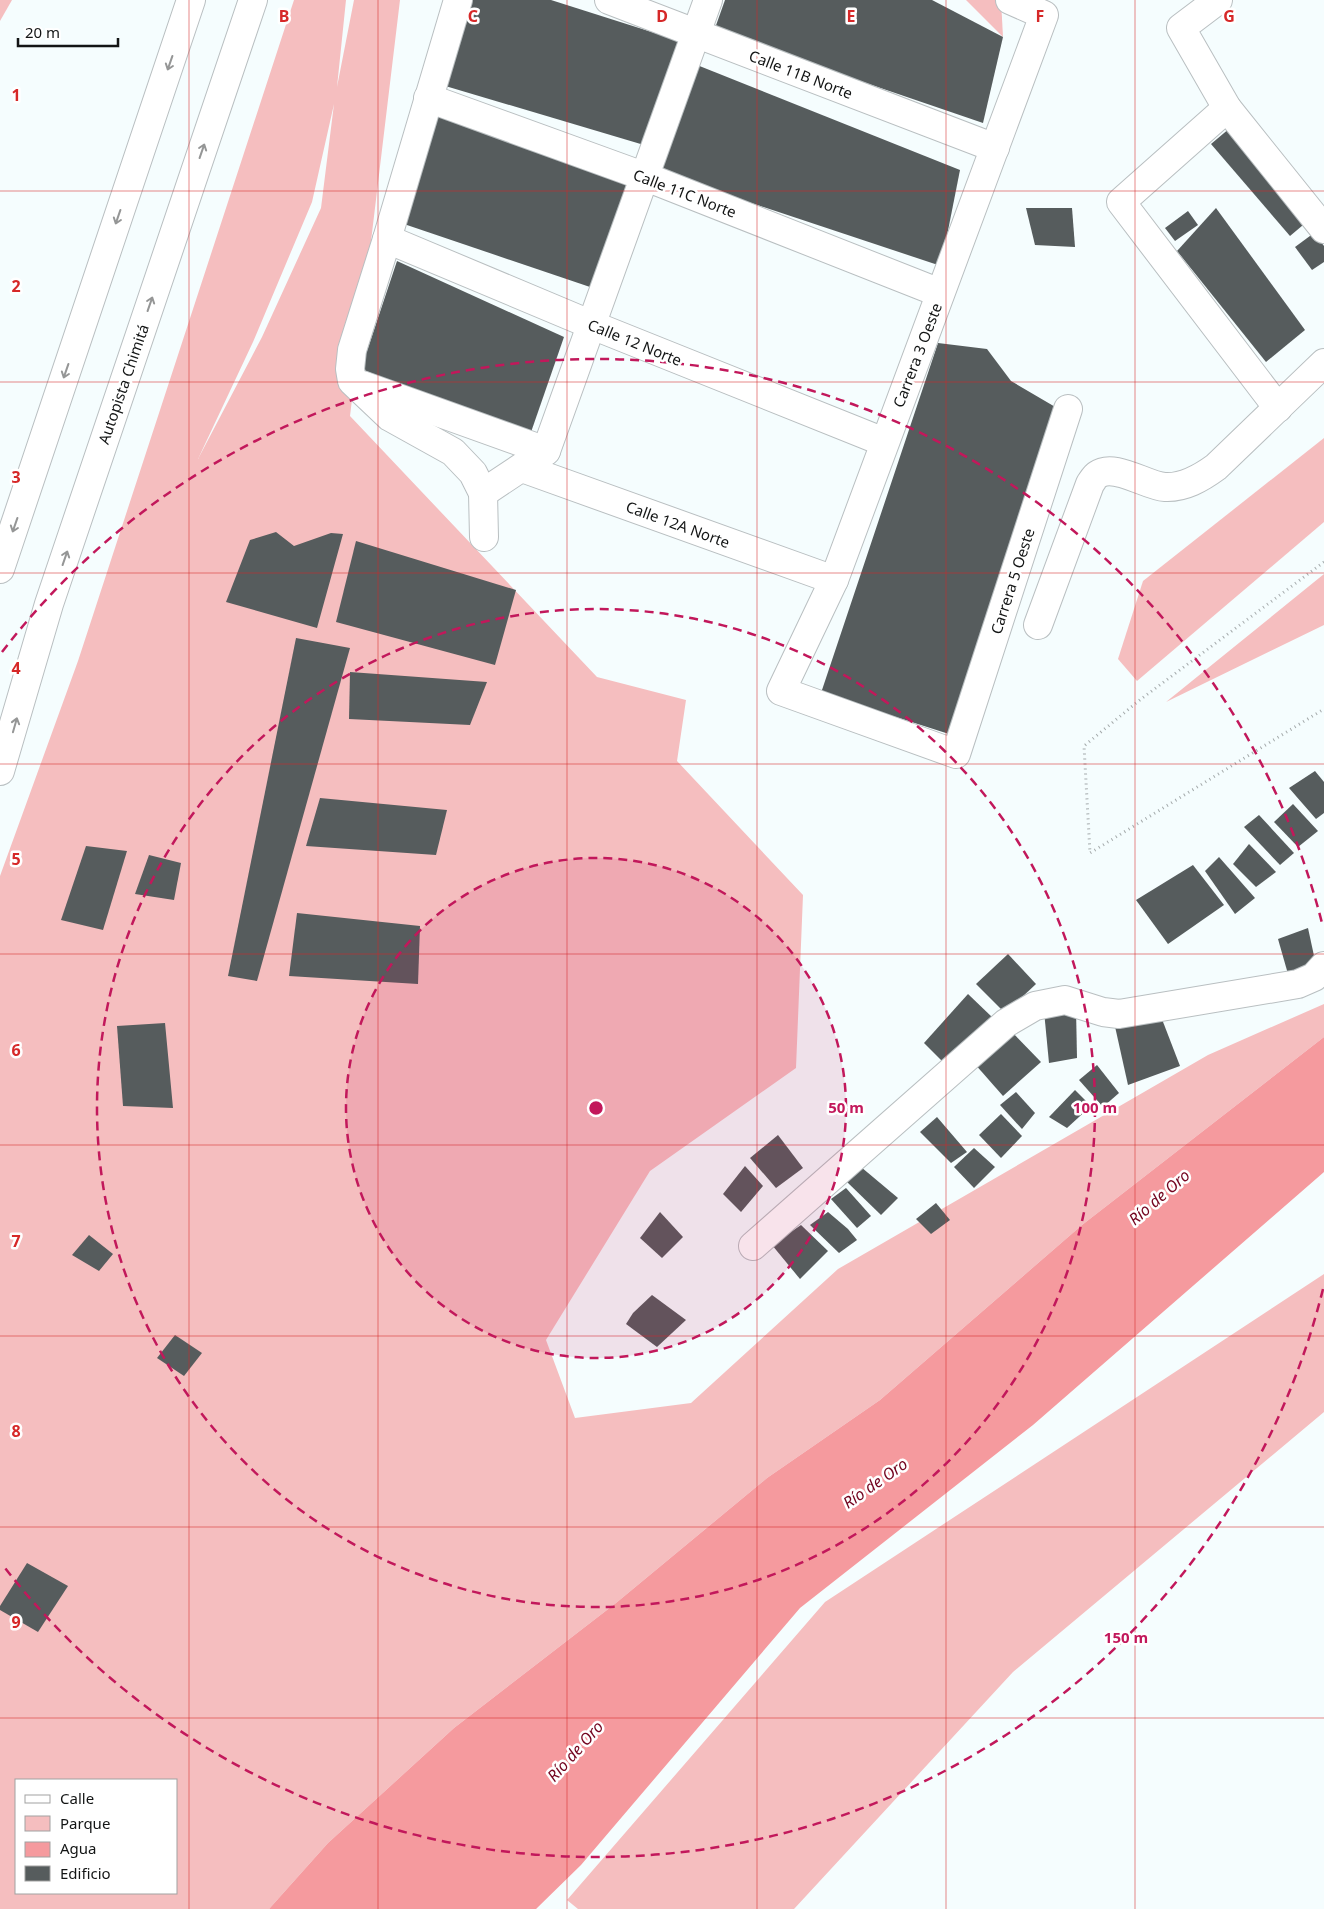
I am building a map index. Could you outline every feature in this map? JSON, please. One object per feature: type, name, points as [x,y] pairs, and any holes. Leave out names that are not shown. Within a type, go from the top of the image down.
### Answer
[{"type":"main road","points":[[0,568],[191,0]]},
{"type":"main road","name":"Autopista Chimitá","points":[[0,771],[49,604],[253,0]]},
{"type":"main road","points":[[458,0],[352,350],[350,370],[352,381],[390,417],[453,452],[473,472],[483,494],[484,537]]},
{"type":"main road","name":"Calle 11B Norte","points":[[609,0],[994,148]]},
{"type":"main road","points":[[483,494],[546,451],[708,0]]},
{"type":"main road","name":"Carrera 3 Oeste","points":[[781,691],[834,580],[1044,15],[1010,0]]},
{"type":"main road","points":[[1218,0],[1182,28],[1227,108],[1324,229]]},
{"type":"main road","name":"Calle 11C Norte","points":[[428,98],[646,177],[940,293]]},
{"type":"main road","points":[[1227,108],[1121,202],[1278,408]]},
{"type":"main road","name":"Calle 12 Norte","points":[[387,239],[592,325],[884,442]]},
{"type":"main road","points":[[1038,625],[1090,484],[1097,475],[1110,470],[1165,487],[1182,485],[1200,478],[1216,467],[1324,363]]},
{"type":"main road","points":[[352,381],[546,451]]},
{"type":"main road","name":"Carrera 5 Oeste","points":[[781,691],[956,754],[1068,409]]},
{"type":"main road","name":"Calle 12A Norte","points":[[522,468],[834,580]]},
{"type":"main road","points":[[753,1246],[1006,1023],[1035,1006],[1065,1000],[1103,1012],[1119,1014],[1298,984],[1314,977],[1324,966]]},
{"type":"path","points":[[1324,562],[1141,699],[1084,746],[1090,853],[1324,709]]},
{"type":"green space","points":[[0,0],[12,0],[0,21]]},
{"type":"green space","points":[[294,0],[346,0],[337,87],[354,0],[400,0],[350,416],[597,677],[686,700],[677,761],[803,895],[796,1068],[650,1171],[546,1340],[575,1418],[691,1403],[838,1269],[1208,1055],[1324,1004],[1324,1037],[1082,1225],[880,1400],[767,1478],[616,1603],[454,1728],[328,1843],[269,1909],[0,1909],[0,876],[78,661]],"holes":[[[334,104],[321,208],[262,337],[198,459],[253,342],[312,202]]]},
{"type":"green space","points":[[966,0],[1001,0],[1003,37]]},
{"type":"green space","points":[[1324,438],[1324,522],[1137,681],[1118,659],[1143,581]]},
{"type":"green space","points":[[1324,574],[1324,625],[1166,702]]},
{"type":"green space","points":[[1324,1274],[1324,1412],[1013,1672],[794,1909],[578,1909],[567,1900],[825,1602]]},
{"type":"water","name":"Río de Oro","points":[[1324,1037],[1324,1172],[1033,1425],[800,1608],[581,1865],[536,1909],[269,1909],[328,1843],[454,1728],[616,1603],[767,1478],[880,1400],[1082,1225]]},
{"type":"building","points":[[466,0],[551,0],[680,41],[644,145],[442,85]]},
{"type":"building","points":[[725,0],[932,0],[1003,37],[983,123],[714,31]]},
{"type":"building","points":[[697,65],[960,170],[941,266],[661,173]]},
{"type":"building","points":[[434,112],[628,180],[593,288],[401,223]]},
{"type":"building","points":[[1230,128],[1309,220],[1290,236],[1211,144]]},
{"type":"building","points":[[1026,208],[1072,208],[1075,247],[1035,245]]},
{"type":"building","points":[[1216,208],[1305,330],[1266,362],[1177,251]]},
{"type":"building","points":[[1188,211],[1198,225],[1175,241],[1165,228]]},
{"type":"building","points":[[1314,233],[1324,246],[1324,262],[1312,270],[1295,247]]},
{"type":"building","points":[[397,261],[564,337],[530,435],[361,369]]},
{"type":"building","points":[[938,343],[987,349],[1011,381],[1057,408],[949,734],[821,693]]},
{"type":"building","points":[[276,532],[294,546],[331,533],[343,534],[317,628],[226,602],[250,540]]},
{"type":"building","points":[[356,541],[516,590],[495,665],[336,622]]},
{"type":"building","points":[[296,638],[350,648],[257,981],[228,976]]},
{"type":"building","points":[[350,672],[487,682],[470,725],[349,719]]},
{"type":"building","points":[[1315,771],[1324,782],[1324,813],[1316,819],[1289,788]]},
{"type":"building","points":[[320,798],[447,810],[436,855],[306,846]]},
{"type":"building","points":[[1293,804],[1318,831],[1298,847],[1274,822]]},
{"type":"building","points":[[1259,815],[1294,853],[1280,865],[1244,827]]},
{"type":"building","points":[[1249,844],[1276,872],[1256,887],[1233,864]]},
{"type":"building","points":[[86,846],[127,851],[103,930],[61,920]]},
{"type":"building","points":[[149,855],[181,863],[174,900],[135,894]]},
{"type":"building","points":[[1219,857],[1255,898],[1235,914],[1205,871]]},
{"type":"building","points":[[1193,865],[1224,905],[1168,944],[1136,900]]},
{"type":"building","points":[[297,913],[420,926],[418,984],[289,976]]},
{"type":"building","points":[[1308,928],[1316,965],[1288,974],[1278,939]]},
{"type":"building","points":[[1008,954],[1036,984],[1005,1013],[976,984]]},
{"type":"building","points":[[968,994],[993,1018],[945,1064],[924,1043]]},
{"type":"building","points":[[1076,1008],[1077,1058],[1049,1063],[1044,1011]]},
{"type":"building","points":[[1160,1014],[1180,1066],[1128,1085],[1114,1022]]},
{"type":"building","points":[[165,1023],[173,1108],[123,1106],[117,1026]]},
{"type":"building","points":[[1012,1032],[1041,1062],[1003,1096],[974,1063]]},
{"type":"building","points":[[1097,1065],[1119,1093],[1103,1107],[1079,1080]]},
{"type":"building","points":[[1075,1090],[1091,1106],[1067,1128],[1049,1117]]},
{"type":"building","points":[[1016,1092],[1035,1113],[1022,1129],[1000,1105]]},
{"type":"building","points":[[1001,1114],[1022,1136],[1001,1158],[979,1135]]},
{"type":"building","points":[[937,1117],[967,1152],[951,1163],[920,1132]]},
{"type":"building","points":[[778,1135],[803,1168],[776,1188],[750,1158]]},
{"type":"building","points":[[974,1148],[995,1167],[974,1188],[954,1167]]},
{"type":"building","points":[[745,1166],[763,1186],[741,1212],[723,1194]]},
{"type":"building","points":[[861,1167],[898,1198],[881,1215],[846,1181]]},
{"type":"building","points":[[846,1188],[871,1216],[857,1228],[831,1199]]},
{"type":"building","points":[[936,1203],[950,1220],[931,1234],[916,1219]]},
{"type":"building","points":[[660,1212],[683,1237],[662,1258],[640,1238]]},
{"type":"building","points":[[828,1212],[848,1229],[857,1240],[839,1253],[810,1225]]},
{"type":"building","points":[[801,1225],[828,1251],[800,1279],[772,1245]]},
{"type":"building","points":[[89,1235],[113,1254],[99,1271],[72,1255]]},
{"type":"building","points":[[652,1295],[686,1320],[657,1347],[626,1324],[633,1313]]},
{"type":"building","points":[[175,1335],[202,1353],[184,1376],[157,1358]]},
{"type":"building","points":[[27,1563],[68,1586],[38,1632],[0,1610],[0,1606]]}]
